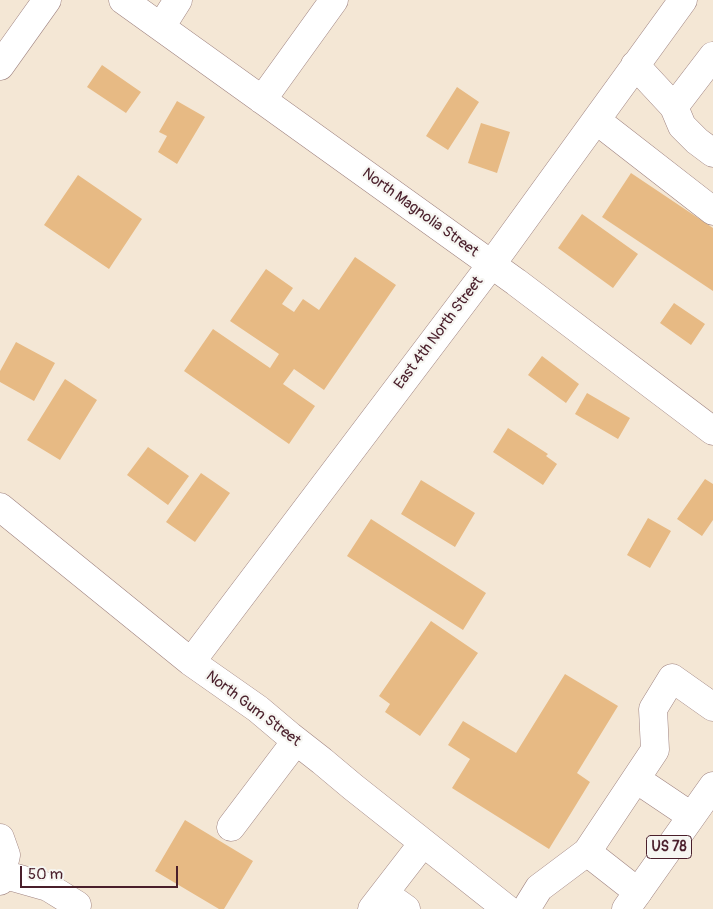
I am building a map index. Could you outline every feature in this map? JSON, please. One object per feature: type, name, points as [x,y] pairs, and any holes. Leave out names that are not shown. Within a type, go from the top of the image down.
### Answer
[{"type":"street","points":[[0,66],[47,0]]},
{"type":"street","name":"North Magnolia Street","points":[[123,0],[567,320],[713,431]]},
{"type":"street","points":[[161,27],[178,0]]},
{"type":"street","points":[[262,100],[334,0]]},
{"type":"street","name":"East 4th North Street","points":[[191,662],[491,265],[679,2]]},
{"type":"street","points":[[674,107],[713,56]]},
{"type":"street","points":[[635,65],[674,107],[682,126],[713,153]]},
{"type":"street","points":[[596,120],[713,211]]},
{"type":"street","name":"North Gum Street","points":[[0,507],[191,662],[258,709],[507,909]]},
{"type":"street","points":[[526,909],[539,888],[587,852],[655,750],[653,709],[672,678],[713,707]]},
{"type":"street","points":[[231,828],[296,741]]},
{"type":"street","points":[[636,779],[692,816]]},
{"type":"street","name":"US 78","points":[[632,900],[713,786]]},
{"type":"street","points":[[0,838],[6,855],[1,878],[48,887],[78,908]]},
{"type":"street","points":[[388,904],[423,843]]},
{"type":"street","points":[[587,852],[632,900]]},
{"type":"building","points":[[102,65],[141,92],[126,113],[87,87]]},
{"type":"building","points":[[457,87],[479,102],[448,150],[426,136]]},
{"type":"building","points":[[177,101],[205,117],[177,164],[158,152],[167,136],[159,132]]},
{"type":"building","points":[[481,123],[510,132],[497,173],[468,163]]},
{"type":"building","points":[[631,173],[713,228],[713,291],[602,217]]},
{"type":"building","points":[[78,175],[142,219],[109,269],[44,225]]},
{"type":"building","points":[[582,214],[638,254],[613,288],[558,248]]},
{"type":"building","points":[[355,257],[396,285],[324,390],[294,369],[283,384],[315,406],[289,444],[184,371],[213,329],[270,368],[279,354],[230,321],[266,269],[293,288],[282,304],[294,312],[303,299],[319,310]]},
{"type":"building","points":[[674,303],[705,324],[691,345],[660,323]]},
{"type":"building","points":[[16,342],[55,363],[34,401],[0,382],[0,371]]},
{"type":"building","points":[[542,356],[579,384],[566,403],[528,375]]},
{"type":"building","points":[[65,379],[97,400],[60,460],[27,440]]},
{"type":"building","points":[[587,393],[630,418],[618,439],[575,414]]},
{"type":"building","points":[[508,428],[548,454],[546,456],[557,464],[543,485],[493,452]]},
{"type":"building","points":[[148,447],[189,476],[168,505],[127,475]]},
{"type":"building","points":[[201,473],[230,493],[195,542],[166,522]]},
{"type":"building","points":[[705,479],[713,484],[713,520],[702,536],[677,519]]},
{"type":"building","points":[[421,480],[475,513],[455,547],[401,514]]},
{"type":"building","points":[[648,518],[671,531],[650,568],[627,555]]},
{"type":"building","points":[[371,519],[486,593],[463,630],[347,556]]},
{"type":"building","points":[[431,621],[478,653],[420,736],[385,712],[390,704],[379,696]]},
{"type":"building","points":[[565,674],[618,706],[577,773],[590,782],[549,849],[452,788],[470,759],[448,745],[463,721],[516,753]]},
{"type":"building","points":[[185,820],[253,861],[224,909],[219,909],[155,871]]}]
